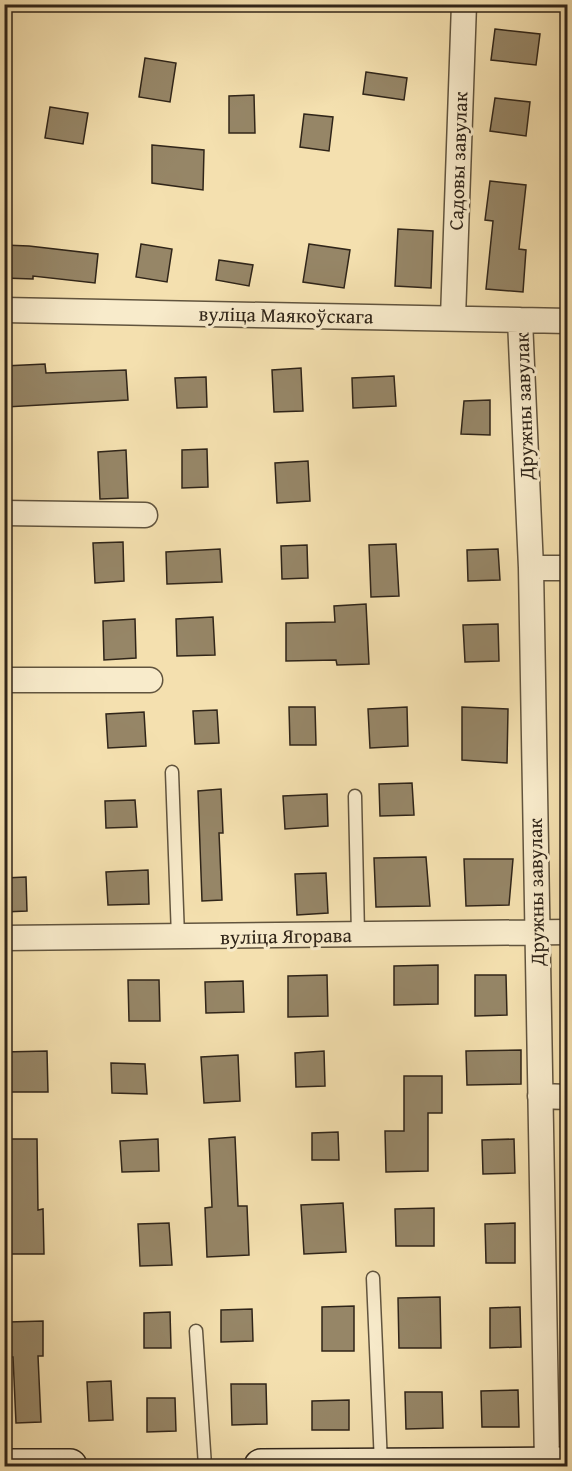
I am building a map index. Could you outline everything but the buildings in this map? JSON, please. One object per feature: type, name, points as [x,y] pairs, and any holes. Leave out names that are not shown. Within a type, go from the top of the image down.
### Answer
[{"type":"main road","points":[[261,1467],[557,1464]]},
{"type":"main road","points":[[4,1466],[70,1467]]},
{"type":"street","name":"Садовы завулак","points":[[453,318],[464,4]]},
{"type":"street","name":"вуліца Маякоўскага","points":[[4,310],[567,321]]},
{"type":"street","name":"Дружны завулак","points":[[520,320],[531,568],[540,1096],[557,1464]]},
{"type":"street","points":[[4,513],[145,515]]},
{"type":"street","points":[[531,568],[567,568]]},
{"type":"street","points":[[4,680],[150,680]]},
{"type":"street","name":"вуліца Ягорава","points":[[4,938],[567,932]]},
{"type":"street","points":[[540,1096],[567,1097]]},
{"type":"lane","points":[[172,772],[178,937]]},
{"type":"lane","points":[[355,796],[358,935]]},
{"type":"lane","points":[[373,1278],[381,1465]]},
{"type":"lane","points":[[196,1331],[205,1467]]}]
